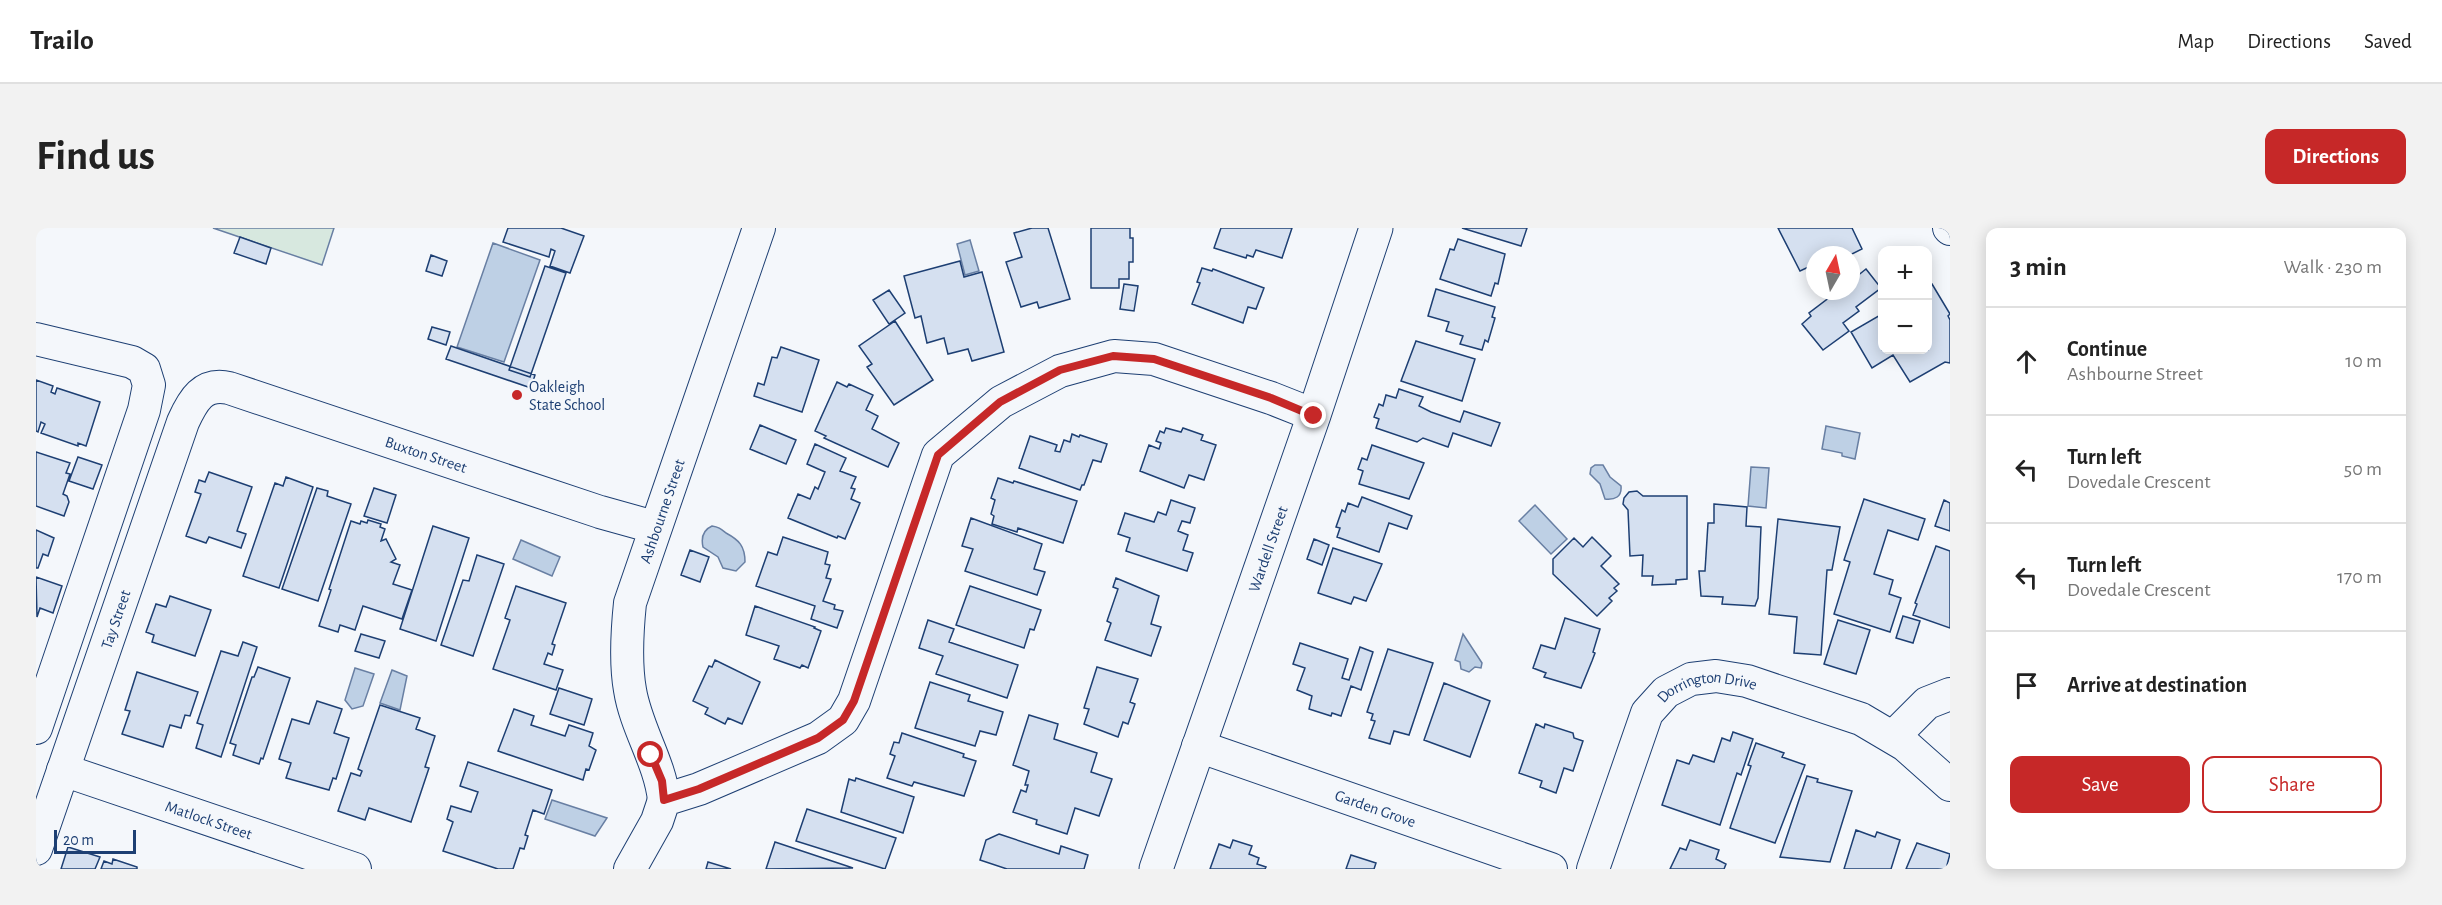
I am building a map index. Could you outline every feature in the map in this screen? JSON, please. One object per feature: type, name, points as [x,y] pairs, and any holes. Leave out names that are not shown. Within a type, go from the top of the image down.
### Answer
[{"type":"highway","name":"Wardell Street","points":[[1156,869],[1314,416],[1376,228]]},
{"type":"street","name":"Ashbourne Street","points":[[664,800],[662,781],[630,691],[626,645],[630,603],[654,527],[759,228]]},
{"type":"street","points":[[36,339],[132,362],[144,369],[148,382],[144,410],[36,728]]},
{"type":"street","points":[[630,869],[657,821],[664,800],[699,789],[818,738],[843,720],[854,701],[938,455],[1000,402],[1060,370],[1113,356],[1154,359],[1271,398],[1314,416]]},
{"type":"street","name":"Buxton Street","points":[[201,394],[211,387],[229,388],[600,512],[654,527]]},
{"type":"street","name":"Tay Street","points":[[36,849],[183,422],[201,394]]},
{"type":"street","name":"Dorrington Drive","points":[[1593,869],[1647,713],[1659,698],[1682,682],[1716,676],[1747,681],[1862,719],[1893,736],[1950,785]]},
{"type":"street","points":[[1893,736],[1927,703],[1950,694]]},
{"type":"street","name":"Garden Grove","points":[[1198,746],[1551,869]]},
{"type":"street","name":"Matlock Street","points":[[63,770],[355,869]]},
{"type":"shaded area","points":[[213,228],[334,228],[322,265]]},
{"type":"water","points":[[970,240],[979,271],[965,275],[957,244]]},
{"type":"water","points":[[493,243],[540,260],[504,362],[457,347]]},
{"type":"water","points":[[1826,426],[1860,433],[1855,459],[1842,456],[1842,453],[1822,449]]},
{"type":"water","points":[[1595,465],[1603,465],[1610,477],[1621,486],[1617,497],[1605,499],[1600,484],[1590,474],[1591,468]]},
{"type":"water","points":[[1751,467],[1769,468],[1766,508],[1748,506]]},
{"type":"water","points":[[1535,505],[1567,539],[1551,554],[1519,521]]},
{"type":"water","points":[[712,526],[720,528],[740,544],[745,562],[736,571],[723,568],[718,557],[703,547],[703,535]]},
{"type":"water","points":[[521,540],[560,557],[552,576],[513,559]]},
{"type":"water","points":[[1463,634],[1482,663],[1481,668],[1475,667],[1469,672],[1461,669],[1460,662],[1455,660]]},
{"type":"water","points":[[355,668],[374,674],[363,706],[352,709],[345,700]]},
{"type":"water","points":[[392,670],[407,676],[400,710],[380,703]]},
{"type":"water","points":[[552,800],[607,818],[595,836],[545,819]]},
{"type":"building","points":[[508,228],[561,228],[584,236],[570,273],[550,266],[555,251],[551,249],[549,257],[503,242]]},
{"type":"building","points":[[1032,228],[1048,228],[1070,299],[1039,308],[1037,302],[1021,307],[1006,262],[1022,257],[1014,233]]},
{"type":"building","points":[[1091,228],[1130,228],[1130,238],[1133,238],[1133,262],[1129,262],[1129,279],[1119,279],[1119,288],[1091,288]]},
{"type":"building","points":[[1221,228],[1292,228],[1282,258],[1256,250],[1253,257],[1247,255],[1246,258],[1214,248]]},
{"type":"building","points":[[1462,228],[1527,228],[1521,246]]},
{"type":"building","points":[[1778,228],[1852,228],[1862,249],[1860,250],[1860,246],[1806,246],[1806,268],[1800,271]]},
{"type":"building","points":[[240,237],[271,248],[266,264],[234,253]]},
{"type":"building","points":[[1458,239],[1505,254],[1498,284],[1495,283],[1491,296],[1440,279],[1450,249],[1454,250]]},
{"type":"building","points":[[431,255],[447,261],[442,276],[426,271]]},
{"type":"building","points":[[960,261],[964,277],[982,272],[1004,352],[972,361],[968,349],[948,354],[944,338],[927,343],[921,316],[915,318],[904,276]]},
{"type":"building","points":[[545,266],[566,273],[530,377],[509,370]]},
{"type":"building","points":[[1202,268],[1212,271],[1213,269],[1264,288],[1256,309],[1248,307],[1243,323],[1192,304],[1200,283],[1197,282]]},
{"type":"building","points":[[1866,269],[1878,284],[1878,290],[1856,307],[1859,311],[1843,323],[1849,331],[1823,350],[1802,324],[1811,316],[1809,313],[1826,300],[1860,300],[1860,274]]},
{"type":"building","points":[[1124,284],[1138,286],[1134,311],[1120,309]]},
{"type":"building","points":[[1932,284],[1950,314],[1948,316],[1950,320],[1950,363],[1945,362],[1910,382],[1893,355],[1872,368],[1851,332],[1878,316],[1878,354],[1932,354]]},
{"type":"building","points":[[1436,289],[1495,307],[1492,317],[1495,318],[1488,342],[1485,340],[1482,350],[1460,344],[1463,336],[1446,331],[1449,322],[1428,316]]},
{"type":"building","points":[[889,290],[905,313],[889,324],[873,300]]},
{"type":"building","points":[[895,321],[933,380],[894,405],[867,367],[872,364],[859,346]]},
{"type":"building","points":[[432,327],[450,332],[446,345],[428,339]]},
{"type":"building","points":[[1416,341],[1475,359],[1462,401],[1401,381]]},
{"type":"building","points":[[451,346],[535,375],[531,388],[446,359]]},
{"type":"building","points":[[781,347],[819,360],[802,412],[754,396],[758,383],[764,385],[772,357],[777,358]]},
{"type":"building","points":[[36,380],[53,386],[51,392],[55,394],[57,388],[100,402],[86,446],[78,443],[78,446],[41,433],[45,424],[41,422],[38,432],[36,431]]},
{"type":"building","points":[[837,382],[847,387],[849,384],[873,395],[866,410],[878,416],[872,429],[899,443],[888,467],[824,438],[826,436],[815,431]]},
{"type":"building","points":[[1399,389],[1423,397],[1419,406],[1460,422],[1464,411],[1500,423],[1491,446],[1453,433],[1448,447],[1423,438],[1417,442],[1376,428],[1379,419],[1374,417],[1379,404],[1383,406],[1386,395],[1396,398]]},
{"type":"building","points":[[760,425],[796,440],[786,464],[750,449]]},
{"type":"building","points":[[1166,428],[1181,432],[1183,428],[1203,435],[1201,440],[1216,445],[1204,480],[1189,475],[1184,488],[1140,471],[1149,445],[1159,449],[1161,443],[1156,441],[1160,431],[1164,433]]},
{"type":"building","points":[[1072,434],[1107,444],[1101,462],[1093,460],[1080,490],[1019,468],[1030,436],[1057,445],[1055,451],[1060,452],[1064,440],[1070,442]]},
{"type":"building","points":[[815,444],[846,458],[840,471],[856,477],[851,488],[855,489],[851,499],[860,503],[845,539],[838,536],[837,538],[788,518],[798,494],[810,499],[815,487],[818,489],[825,472],[807,464]]},
{"type":"building","points":[[1372,445],[1424,463],[1409,499],[1359,484],[1363,471],[1358,469],[1362,458],[1367,460]]},
{"type":"building","points":[[36,452],[70,463],[66,473],[70,474],[63,494],[67,496],[69,502],[64,516],[36,506]]},
{"type":"building","points":[[78,457],[102,465],[93,489],[69,481]]},
{"type":"building","points":[[209,472],[252,487],[237,531],[246,534],[241,548],[209,537],[206,543],[186,536],[201,494],[195,492],[199,480],[205,482]]},
{"type":"building","points":[[286,477],[313,487],[279,588],[243,576],[275,483],[283,486]]},
{"type":"building","points":[[998,478],[1077,501],[1063,543],[1018,528],[1017,532],[992,524],[994,516],[991,514],[995,500],[991,498]]},
{"type":"building","points":[[317,488],[328,491],[327,496],[351,504],[318,601],[282,589]]},
{"type":"building","points":[[374,488],[396,495],[387,523],[364,516]]},
{"type":"building","points":[[1637,491],[1643,496],[1687,496],[1687,579],[1676,580],[1676,584],[1652,585],[1653,576],[1642,576],[1643,555],[1630,556],[1628,510],[1623,504],[1629,492]]},
{"type":"building","points":[[1362,497],[1412,516],[1407,529],[1389,523],[1379,552],[1337,537],[1340,528],[1336,527],[1342,510],[1345,512],[1348,503],[1358,507]]},
{"type":"building","points":[[1864,499],[1925,519],[1918,540],[1888,530],[1874,574],[1893,580],[1889,594],[1901,598],[1890,632],[1834,614],[1850,562],[1844,560]]},
{"type":"building","points":[[1171,500],[1195,508],[1190,523],[1182,521],[1178,531],[1188,535],[1183,550],[1193,553],[1187,571],[1126,551],[1130,538],[1118,534],[1125,513],[1154,522],[1158,512],[1166,515]]},
{"type":"building","points":[[1944,500],[1950,503],[1950,531],[1935,526]]},
{"type":"building","points":[[1714,504],[1747,507],[1746,526],[1761,527],[1758,598],[1755,606],[1722,604],[1723,597],[1701,596],[1699,571],[1705,571],[1708,523],[1714,523]]},
{"type":"building","points":[[971,518],[1042,544],[1034,569],[1045,572],[1037,595],[965,571],[973,549],[962,546]]},
{"type":"building","points":[[1778,519],[1840,527],[1832,570],[1827,570],[1821,655],[1794,653],[1797,617],[1769,614]]},
{"type":"building","points":[[368,520],[381,524],[380,527],[385,529],[381,541],[386,539],[396,559],[391,562],[400,565],[393,584],[412,590],[402,619],[363,606],[355,630],[340,625],[338,632],[319,626],[351,521],[360,524],[361,521],[367,523]]},
{"type":"building","points":[[433,526],[469,538],[436,641],[400,629]]},
{"type":"building","points":[[36,530],[54,538],[48,556],[43,554],[38,568],[36,568]]},
{"type":"building","points":[[783,537],[828,552],[825,564],[830,565],[826,578],[831,579],[823,601],[835,605],[834,609],[843,611],[837,628],[811,619],[815,606],[756,586],[768,552],[777,555]]},
{"type":"building","points":[[1592,537],[1611,556],[1601,566],[1619,584],[1614,588],[1617,591],[1609,598],[1612,601],[1597,616],[1553,574],[1553,559],[1574,538],[1583,547]]},
{"type":"building","points":[[1314,539],[1329,545],[1322,565],[1307,559]]},
{"type":"building","points":[[1936,546],[1950,551],[1950,628],[1913,615],[1917,604],[1915,603]]},
{"type":"building","points":[[1333,548],[1382,564],[1366,601],[1354,597],[1351,604],[1318,593]]},
{"type":"building","points":[[690,550],[709,557],[700,582],[681,575]]},
{"type":"building","points":[[477,555],[504,564],[473,656],[441,645],[463,580],[469,581]]},
{"type":"building","points":[[36,577],[62,586],[53,613],[40,608],[37,617]]},
{"type":"building","points":[[1116,578],[1159,596],[1151,624],[1161,627],[1151,656],[1105,640],[1111,623],[1107,621],[1118,589],[1113,587]]},
{"type":"building","points":[[516,586],[566,603],[552,644],[555,645],[552,655],[548,653],[544,664],[563,670],[556,690],[493,669],[510,620],[505,618]]},
{"type":"building","points":[[970,586],[1041,610],[1034,630],[1030,629],[1024,648],[956,625]]},
{"type":"building","points":[[170,596],[211,610],[195,656],[152,642],[154,635],[146,632],[156,604],[166,607]]},
{"type":"building","points":[[755,606],[821,631],[808,668],[802,665],[800,668],[774,659],[779,646],[746,635]]},
{"type":"building","points":[[1903,616],[1920,621],[1913,643],[1896,638]]},
{"type":"building","points":[[1565,618],[1600,629],[1593,652],[1595,653],[1581,688],[1544,677],[1546,673],[1533,668],[1541,645],[1555,649]]},
{"type":"building","points":[[928,620],[954,629],[949,642],[1018,665],[1007,698],[936,674],[943,656],[919,648]]},
{"type":"building","points":[[1838,620],[1870,630],[1856,674],[1824,664]]},
{"type":"building","points":[[361,634],[385,641],[379,658],[355,651]]},
{"type":"building","points":[[243,642],[257,647],[221,757],[196,748],[203,725],[197,723],[221,651],[238,656]]},
{"type":"building","points":[[1300,643],[1348,659],[1342,678],[1349,680],[1360,647],[1373,652],[1361,690],[1351,686],[1341,716],[1332,713],[1331,716],[1309,709],[1312,696],[1297,690],[1305,668],[1293,664]]},
{"type":"building","points":[[1388,649],[1433,663],[1409,735],[1394,731],[1390,744],[1369,738],[1375,721],[1371,720],[1373,714],[1367,712]]},
{"type":"building","points":[[715,660],[760,682],[742,724],[728,718],[725,724],[705,714],[708,708],[693,701],[709,666],[712,667]]},
{"type":"building","points":[[258,667],[290,678],[263,759],[261,758],[259,764],[233,755],[236,745],[230,743],[252,677]]},
{"type":"building","points":[[1097,667],[1138,679],[1130,702],[1135,704],[1128,724],[1123,722],[1118,737],[1084,724],[1089,709],[1084,708]]},
{"type":"building","points":[[137,672],[198,692],[190,716],[185,715],[181,728],[170,725],[163,747],[122,734],[130,711],[125,710]]},
{"type":"building","points":[[930,682],[970,695],[968,701],[1003,712],[996,735],[980,731],[975,746],[915,728]]},
{"type":"building","points":[[1444,683],[1490,701],[1470,757],[1424,740]]},
{"type":"building","points":[[559,688],[592,699],[584,725],[550,714]]},
{"type":"building","points":[[317,701],[342,709],[334,733],[349,738],[336,779],[333,778],[329,790],[286,778],[291,763],[279,759],[292,719],[309,724]]},
{"type":"building","points":[[380,705],[420,718],[416,729],[435,736],[425,767],[429,768],[411,822],[369,808],[365,820],[338,811],[351,773],[360,776],[362,771],[358,769]]},
{"type":"building","points":[[514,709],[534,716],[531,725],[565,736],[569,725],[593,733],[589,746],[596,750],[583,780],[498,751]]},
{"type":"building","points":[[1029,715],[1058,724],[1054,739],[1097,753],[1091,772],[1112,779],[1099,816],[1075,808],[1067,834],[1036,824],[1037,820],[1013,812],[1021,790],[1026,792],[1028,785],[1025,785],[1029,771],[1013,765]]},
{"type":"building","points":[[1536,724],[1544,728],[1545,724],[1573,733],[1574,738],[1583,741],[1573,771],[1564,768],[1556,793],[1540,787],[1542,781],[1519,773]]},
{"type":"building","points":[[1733,732],[1753,739],[1741,775],[1737,773],[1720,825],[1662,805],[1677,760],[1689,764],[1693,755],[1714,762],[1722,738],[1730,741]]},
{"type":"building","points":[[902,733],[964,754],[963,757],[976,761],[964,796],[914,782],[912,786],[887,778],[895,756],[890,754],[894,742],[899,743]]},
{"type":"building","points":[[1756,743],[1784,753],[1782,757],[1805,765],[1775,843],[1730,828],[1751,766],[1748,765]]},
{"type":"building","points":[[468,762],[552,790],[544,814],[533,810],[525,835],[528,836],[524,849],[520,848],[513,869],[498,869],[443,851],[453,822],[447,819],[451,806],[471,812],[478,792],[460,786]]},
{"type":"building","points":[[1807,776],[1818,779],[1817,782],[1852,791],[1830,862],[1780,857]]},
{"type":"building","points":[[856,778],[914,797],[903,833],[841,812],[849,779],[855,781]]},
{"type":"building","points":[[807,809],[896,838],[885,869],[796,841]]},
{"type":"building","points":[[1856,830],[1875,837],[1877,832],[1900,840],[1891,869],[1844,869]]},
{"type":"building","points":[[999,834],[1059,854],[1061,846],[1088,855],[1084,869],[1007,869],[980,860],[986,840]]},
{"type":"building","points":[[1233,840],[1252,846],[1249,854],[1259,858],[1257,864],[1266,867],[1265,869],[1210,869],[1219,844],[1230,848]]},
{"type":"building","points":[[1690,840],[1719,850],[1716,859],[1726,864],[1724,869],[1670,869],[1680,848],[1686,850]]},
{"type":"building","points":[[775,842],[853,868],[766,869]]},
{"type":"building","points":[[1917,843],[1950,854],[1946,869],[1906,869]]},
{"type":"building","points":[[68,847],[100,857],[95,869],[61,869]]},
{"type":"building","points":[[1351,855],[1376,863],[1374,869],[1346,869]]},
{"type":"building","points":[[113,859],[137,867],[137,869],[101,869],[104,861],[112,864]]},
{"type":"building","points":[[708,862],[731,869],[706,869]]},
{"type":"place","name":"Oakleigh State School","points":[[517,395]]},
{"type":"route","points":[[651,755],[662,781],[664,800],[699,789],[818,738],[843,720],[854,701],[938,455],[1000,402],[1060,370],[1113,356],[1154,359],[1271,398],[1314,416]]}]
